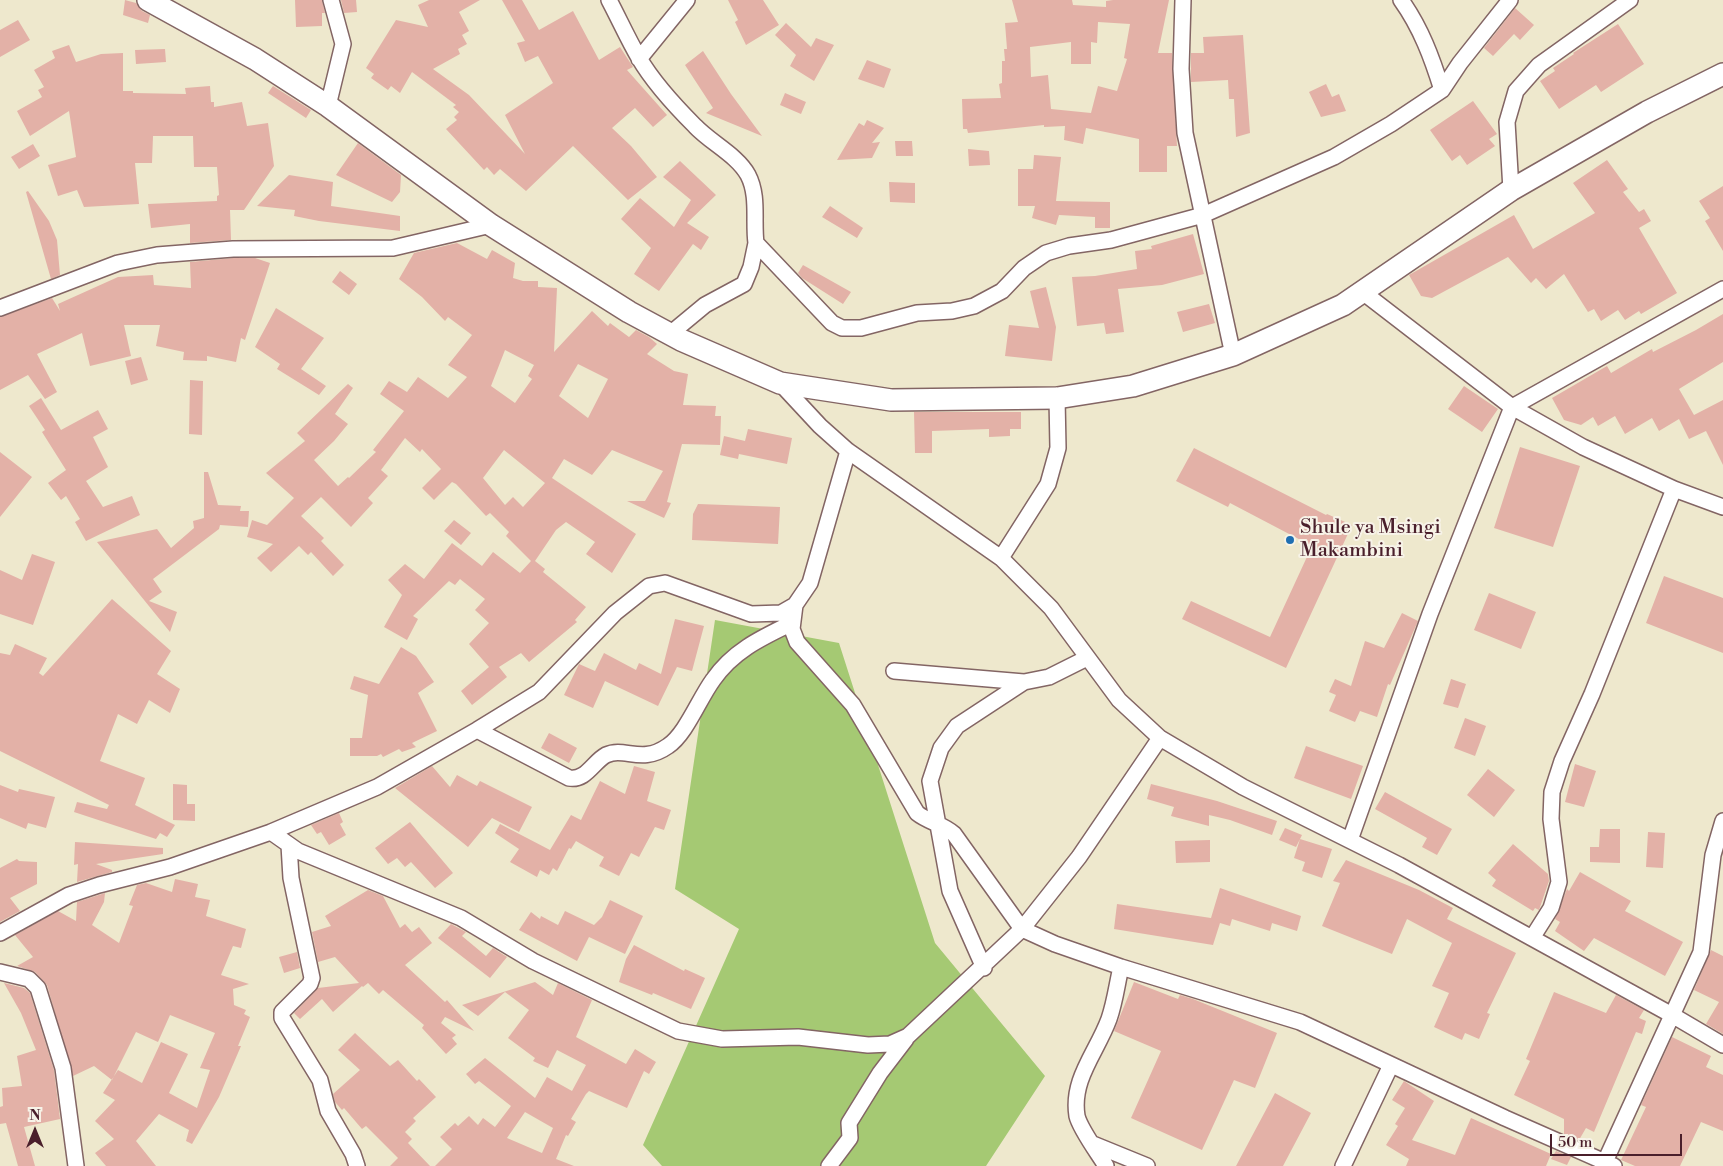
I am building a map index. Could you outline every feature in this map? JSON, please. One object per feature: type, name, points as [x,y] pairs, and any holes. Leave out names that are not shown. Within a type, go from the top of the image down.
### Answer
[{"type":"street","points":[[328,106],[343,44],[331,0]]},
{"type":"street","points":[[609,0],[640,59],[695,127],[741,166],[748,176],[756,215],[754,230],[756,243],[752,267],[744,284],[705,305],[670,334]]},
{"type":"street","points":[[640,59],[687,0]]},
{"type":"street","points":[[1183,0],[1181,69],[1185,133],[1233,355]]},
{"type":"street","points":[[1401,0],[1414,18],[1430,50],[1442,90]]},
{"type":"street","points":[[756,243],[832,323],[852,329],[917,312],[952,311],[974,306],[1002,291],[1024,268],[1046,253],[1069,246],[1111,240],[1203,215],[1334,157],[1391,124],[1442,90],[1460,63],[1510,0]]},
{"type":"street","points":[[1511,190],[1507,122],[1516,91],[1540,65],[1630,0]]},
{"type":"street","points":[[161,3],[255,59],[328,106],[491,225],[621,307],[670,334],[780,383],[891,400],[1057,398],[1133,386],[1233,355],[1343,306],[1511,190],[1647,112],[1723,74]]},
{"type":"street","points":[[0,308],[118,263],[157,255],[233,249],[393,248],[491,225]]},
{"type":"street","points":[[1350,840],[1430,614],[1512,407],[1723,288]]},
{"type":"street","points":[[1364,293],[1512,407],[1583,447],[1674,490],[1723,507]]},
{"type":"street","points":[[780,383],[820,426],[848,451],[1001,558],[1051,608],[1119,700],[1160,738],[1243,787],[1350,840],[1672,1014],[1723,1045]]},
{"type":"street","points":[[1001,558],[1048,484],[1058,448],[1057,398]]},
{"type":"street","points":[[848,451],[810,583],[795,605],[792,623],[793,635],[797,642],[853,705],[917,813],[924,819],[940,825],[954,834],[1022,929],[1055,944],[1300,1022],[1607,1164],[1701,952],[1723,821]]},
{"type":"street","points":[[1532,938],[1551,908],[1559,882],[1551,819],[1552,792],[1562,761],[1592,694],[1674,490]]},
{"type":"street","points":[[0,933],[60,899],[79,891],[152,873],[271,832],[377,787],[477,730],[538,692],[615,613],[649,586],[666,583],[752,614],[781,613],[795,605]]},
{"type":"street","points":[[477,730],[569,778],[581,778],[602,758],[612,753],[617,752],[641,756],[661,750],[675,740],[713,679],[738,652],[751,643],[792,623]]},
{"type":"street","points":[[894,671],[1024,682],[1049,677],[1087,658]]},
{"type":"street","points":[[984,968],[952,898],[940,825],[930,781],[941,748],[957,726],[1024,682]]},
{"type":"street","points":[[829,1166],[850,1138],[850,1124],[880,1073],[908,1036],[984,968],[1022,929],[1079,857],[1160,738]]},
{"type":"street","points":[[271,832],[303,853],[461,918],[533,961],[678,1031],[722,1039],[798,1038],[868,1045],[890,1044],[908,1036]]},
{"type":"street","points":[[289,845],[291,878],[312,978],[310,984],[282,1012],[282,1018],[320,1080],[328,1111],[350,1148],[358,1166]]},
{"type":"street","points":[[1106,1166],[1078,1118],[1076,1097],[1079,1079],[1098,1048],[1110,1017],[1122,966]]},
{"type":"street","points":[[0,972],[29,979],[38,988],[63,1068],[76,1166]]},
{"type":"street","points":[[1344,1166],[1391,1064]]},
{"type":"street","points":[[1092,1144],[1147,1166]]},
{"type":"green space","points":[[715,620],[839,643],[935,943],[1045,1076],[986,1166],[662,1166],[643,1145],[739,929],[675,889]]},
{"type":"building","points":[[125,0],[136,3],[142,11],[150,15],[148,23],[123,15]]},
{"type":"building","points":[[295,0],[322,0],[325,13],[322,13],[322,26],[296,27]]},
{"type":"building","points":[[341,0],[356,0],[357,12],[344,13]]},
{"type":"building","points":[[429,0],[480,0],[459,12],[469,31],[462,35],[467,44],[458,49],[460,54],[433,69],[469,95],[525,154],[505,115],[553,83],[538,56],[525,62],[517,43],[525,41],[502,0],[522,0],[539,30],[573,11],[599,60],[620,47],[633,67],[627,70],[667,115],[653,127],[635,108],[612,128],[631,146],[657,177],[628,200],[573,146],[526,191],[500,169],[494,175],[487,167],[484,170],[446,129],[457,120],[454,117],[459,112],[453,107],[456,105],[412,72],[400,93],[391,86],[388,90],[371,78],[374,74],[366,68],[396,20],[428,27],[418,5]]},
{"type":"building","points":[[728,0],[763,0],[779,25],[746,45],[735,22],[738,20]]},
{"type":"building","points":[[1012,0],[1072,0],[1073,5],[1106,7],[1106,1],[1113,0],[1169,0],[1158,53],[1172,53],[1177,146],[1167,146],[1167,172],[1139,172],[1139,139],[1086,128],[1083,144],[1064,140],[1065,126],[1044,127],[1044,125],[968,133],[967,129],[963,129],[962,99],[1001,98],[999,84],[1002,83],[1002,61],[1005,61],[1004,49],[1007,49],[1005,23],[1018,22]],"holes":[[[1098,22],[1130,24],[1124,58],[1127,59],[1117,91],[1098,86],[1091,113],[1051,109],[1048,75],[1031,77],[1030,47],[1071,42],[1071,64],[1091,64],[1091,42],[1097,43]]]},
{"type":"building","points":[[1515,8],[1534,25],[1520,40],[1514,34],[1493,56],[1484,48]]},
{"type":"building","points":[[18,20],[30,40],[0,57],[0,30]]},
{"type":"building","points":[[786,23],[811,47],[816,38],[834,45],[814,81],[790,66],[796,55],[775,35]]},
{"type":"building","points":[[1618,24],[1644,64],[1601,92],[1596,85],[1559,109],[1540,81],[1555,71],[1553,68],[1573,53]]},
{"type":"building","points":[[1243,35],[1250,133],[1236,137],[1234,99],[1229,99],[1228,80],[1191,82],[1191,53],[1204,53],[1203,37]]},
{"type":"building","points":[[69,45],[76,62],[101,54],[123,53],[123,91],[133,91],[133,93],[186,94],[185,88],[210,86],[211,102],[214,102],[214,107],[242,102],[247,126],[268,123],[274,166],[244,210],[230,210],[231,240],[190,243],[190,224],[151,228],[148,204],[217,201],[217,196],[219,195],[217,167],[194,167],[193,136],[153,136],[152,163],[135,163],[139,204],[84,207],[77,190],[58,196],[48,165],[76,157],[69,111],[30,136],[17,111],[42,97],[38,90],[44,87],[34,70],[55,58],[52,51]]},
{"type":"building","points":[[165,49],[166,62],[136,64],[135,50]]},
{"type":"building","points":[[703,51],[731,94],[762,136],[706,113],[713,108],[685,65]]},
{"type":"building","points":[[867,60],[891,69],[884,88],[858,79]]},
{"type":"building","points":[[1326,84],[1332,97],[1339,94],[1346,111],[1321,117],[1309,92]]},
{"type":"building","points":[[273,86],[311,110],[306,118],[268,93]]},
{"type":"building","points":[[785,93],[806,102],[801,114],[780,105]]},
{"type":"building","points":[[1473,101],[1497,134],[1489,139],[1495,146],[1467,165],[1460,155],[1452,161],[1430,130]]},
{"type":"building","points":[[867,120],[884,128],[872,143],[880,142],[872,158],[837,160],[859,123],[864,126]]},
{"type":"building","points":[[895,141],[912,141],[913,156],[896,156]]},
{"type":"building","points":[[358,143],[401,175],[400,192],[392,202],[336,175]]},
{"type":"building","points":[[33,144],[40,156],[19,169],[11,157]]},
{"type":"building","points":[[968,149],[989,151],[990,165],[969,166]]},
{"type":"building","points":[[1034,155],[1061,157],[1056,201],[1110,202],[1110,228],[1095,228],[1095,217],[1059,215],[1056,225],[1032,218],[1035,206],[1018,206],[1018,169],[1033,169]]},
{"type":"building","points":[[1607,160],[1628,189],[1623,192],[1639,212],[1644,209],[1651,221],[1639,228],[1677,293],[1641,314],[1639,311],[1625,320],[1618,310],[1601,321],[1594,309],[1588,312],[1564,274],[1546,289],[1536,278],[1531,283],[1508,257],[1432,298],[1421,296],[1409,275],[1514,215],[1533,249],[1595,213],[1573,183]]},
{"type":"building","points":[[680,161],[716,195],[687,223],[709,237],[701,250],[693,244],[659,291],[634,274],[651,248],[621,219],[640,198],[674,227],[691,200],[663,177]]},
{"type":"building","points":[[289,175],[333,182],[331,206],[400,216],[400,231],[319,221],[294,216],[295,210],[257,206]]},
{"type":"building","points":[[889,182],[915,183],[915,203],[890,202]]},
{"type":"building","points":[[1723,186],[1723,251],[1705,221],[1710,218],[1699,201]]},
{"type":"building","points":[[28,191],[49,221],[57,240],[60,275],[51,279],[26,192]]},
{"type":"building","points":[[830,206],[863,228],[857,238],[822,217]]},
{"type":"building","points":[[1193,234],[1204,274],[1162,285],[1118,289],[1124,332],[1106,334],[1104,323],[1077,326],[1072,277],[1095,276],[1137,269],[1135,251],[1152,249],[1151,246]]},
{"type":"building","points":[[457,243],[487,259],[492,250],[515,263],[513,278],[523,281],[538,281],[538,287],[557,288],[554,352],[592,311],[608,326],[610,323],[629,337],[636,330],[649,337],[657,344],[647,354],[674,371],[688,374],[683,405],[716,406],[715,416],[721,416],[720,445],[682,444],[667,502],[671,503],[664,518],[627,501],[645,501],[663,471],[612,450],[592,475],[564,459],[552,478],[636,534],[612,573],[586,554],[595,542],[566,522],[556,530],[535,561],[545,569],[543,572],[586,607],[575,620],[577,622],[529,662],[521,653],[499,667],[507,677],[472,705],[461,691],[489,667],[469,644],[489,623],[475,610],[485,599],[460,579],[455,585],[449,581],[413,616],[418,619],[407,640],[384,627],[402,595],[388,580],[405,564],[424,579],[452,543],[482,566],[493,552],[520,573],[531,561],[506,536],[509,532],[490,513],[486,516],[456,484],[452,482],[434,500],[422,488],[441,469],[422,449],[420,452],[405,438],[381,470],[388,476],[368,498],[373,503],[351,527],[321,497],[301,516],[324,538],[321,541],[344,565],[333,576],[311,552],[308,555],[299,546],[271,572],[257,558],[273,544],[247,537],[252,520],[267,525],[294,498],[266,473],[305,441],[297,433],[348,384],[353,388],[335,414],[348,424],[314,460],[338,486],[376,452],[373,450],[404,411],[380,394],[389,381],[407,392],[418,377],[448,398],[467,377],[448,365],[472,335],[448,317],[445,321],[422,297],[399,279],[414,253]],"holes":[[[505,350],[534,365],[528,376],[532,379],[515,403],[491,386]],[[578,364],[608,379],[588,418],[559,396]],[[504,450],[545,483],[523,507],[513,497],[505,505],[483,478]]]},
{"type":"building","points":[[255,258],[270,263],[245,340],[241,338],[236,362],[207,356],[207,361],[183,360],[184,352],[156,346],[160,325],[124,325],[131,356],[90,366],[82,333],[37,354],[57,392],[45,399],[28,375],[0,390],[0,317],[52,298],[60,311],[58,304],[118,277],[153,275],[154,285],[191,288],[190,262]]},
{"type":"building","points":[[803,265],[851,292],[843,304],[802,278],[798,273]]},
{"type":"building","points":[[340,271],[357,284],[349,295],[332,282]]},
{"type":"building","points":[[1046,287],[1056,327],[1052,361],[1005,356],[1009,325],[1039,328],[1030,291]]},
{"type":"building","points":[[1209,304],[1215,323],[1183,332],[1177,312]]},
{"type":"building","points":[[276,308],[324,338],[301,369],[326,386],[319,395],[277,369],[280,364],[255,347]]},
{"type":"building","points":[[1723,314],[1723,362],[1679,389],[1694,415],[1723,400],[1723,465],[1706,431],[1689,439],[1679,419],[1659,431],[1652,418],[1625,434],[1615,416],[1598,426],[1593,417],[1581,425],[1564,420],[1552,398],[1607,366],[1611,373],[1652,349],[1653,352]]},
{"type":"building","points":[[141,357],[148,380],[131,385],[125,361]]},
{"type":"building","points":[[190,380],[203,381],[202,435],[189,434]]},
{"type":"building","points":[[1464,386],[1498,409],[1482,432],[1448,409]]},
{"type":"building","points":[[41,398],[61,430],[98,410],[108,429],[93,437],[108,467],[86,481],[103,507],[132,496],[140,515],[86,541],[75,522],[80,519],[66,496],[61,500],[48,483],[66,470],[42,432],[45,430],[29,406]]},
{"type":"building","points":[[914,412],[1021,412],[1021,429],[1010,429],[1010,436],[989,437],[989,429],[932,431],[932,453],[915,453]]},
{"type":"building","points":[[748,429],[792,438],[787,464],[739,454],[738,459],[720,455],[724,436],[745,441]]},
{"type":"building","points":[[1520,447],[1580,466],[1553,547],[1494,528]]},
{"type":"building","points":[[1194,448],[1326,515],[1352,525],[1286,668],[1182,619],[1191,601],[1270,637],[1312,546],[1230,503],[1228,507],[1176,481]]},
{"type":"building","points":[[0,452],[32,477],[0,517]]},
{"type":"building","points":[[204,472],[208,472],[218,505],[241,506],[240,511],[249,511],[248,527],[220,525],[219,529],[153,579],[162,592],[149,601],[177,612],[170,632],[97,542],[157,529],[171,548],[194,528],[193,521],[204,518]]},
{"type":"building","points":[[698,504],[780,507],[778,544],[692,540],[693,514]]},
{"type":"building","points":[[454,520],[471,533],[461,545],[444,531]]},
{"type":"building","points":[[32,554],[55,562],[33,625],[0,614],[0,570],[22,580]]},
{"type":"building","points":[[1664,576],[1723,598],[1723,653],[1646,623]]},
{"type":"building","points":[[1489,593],[1536,612],[1521,649],[1474,630]]},
{"type":"building","points":[[112,599],[171,651],[157,674],[180,689],[170,713],[149,700],[137,724],[118,714],[100,761],[145,778],[135,805],[175,825],[167,837],[160,833],[156,839],[74,812],[77,802],[107,809],[109,805],[0,751],[0,653],[10,655],[15,644],[47,658],[39,673],[43,676]]},
{"type":"building","points":[[1402,613],[1418,621],[1390,685],[1388,684],[1377,717],[1360,711],[1355,722],[1329,711],[1336,695],[1329,692],[1335,679],[1351,686],[1365,641],[1384,648]]},
{"type":"building","points":[[675,619],[704,626],[692,671],[677,667],[658,706],[605,681],[593,708],[564,695],[579,664],[595,671],[604,653],[636,670],[639,663],[661,674]]},
{"type":"building","points":[[401,647],[416,656],[434,682],[418,693],[437,731],[412,743],[416,747],[402,752],[399,749],[383,757],[381,754],[377,756],[350,756],[350,738],[362,738],[368,695],[350,689],[354,676],[379,684]]},
{"type":"building","points":[[1451,679],[1466,684],[1458,708],[1443,704]]},
{"type":"building","points":[[1465,718],[1486,726],[1475,756],[1454,748]]},
{"type":"building","points":[[549,733],[577,748],[569,763],[541,748]]},
{"type":"building","points":[[1306,746],[1363,766],[1351,799],[1294,778]]},
{"type":"building","points":[[1575,764],[1596,771],[1584,807],[1565,802]]},
{"type":"building","points":[[432,766],[450,787],[457,775],[477,786],[480,781],[532,807],[519,832],[492,818],[468,847],[395,788]]},
{"type":"building","points":[[634,766],[655,772],[647,801],[671,810],[664,830],[655,827],[639,857],[631,853],[619,876],[599,866],[604,857],[576,841],[571,849],[569,848],[557,871],[553,868],[549,875],[540,870],[537,877],[510,862],[519,849],[495,833],[500,824],[550,850],[571,815],[581,820],[600,781],[625,794]]},
{"type":"building","points":[[1488,769],[1515,790],[1494,817],[1467,795]]},
{"type":"building","points":[[173,784],[187,785],[187,804],[195,804],[195,821],[173,820]]},
{"type":"building","points":[[1151,784],[1217,801],[1277,821],[1272,835],[1230,820],[1209,815],[1209,826],[1171,816],[1174,807],[1147,799]]},
{"type":"building","points":[[0,785],[18,792],[19,789],[55,797],[46,828],[28,823],[26,829],[0,818]]},
{"type":"building","points":[[1385,792],[1452,829],[1437,855],[1422,847],[1427,838],[1375,809]]},
{"type":"building","points":[[339,813],[343,822],[340,824],[346,835],[329,845],[321,832],[317,834],[311,825]]},
{"type":"building","points":[[410,822],[453,873],[435,888],[411,862],[405,867],[397,858],[388,864],[375,848]]},
{"type":"building","points":[[1285,828],[1302,835],[1296,847],[1279,840]]},
{"type":"building","points":[[1600,829],[1620,829],[1620,863],[1590,862],[1590,847],[1599,847]]},
{"type":"building","points":[[1648,832],[1665,833],[1663,868],[1646,867]]},
{"type":"building","points":[[1300,839],[1332,849],[1322,878],[1302,871],[1305,862],[1294,858]]},
{"type":"building","points":[[1210,840],[1210,862],[1176,863],[1175,841]]},
{"type":"building","points":[[75,842],[163,848],[163,854],[96,864],[112,870],[112,872],[77,882],[78,864],[74,865]]},
{"type":"building","points":[[1513,844],[1548,874],[1549,881],[1539,910],[1535,908],[1533,911],[1492,886],[1496,880],[1488,873]]},
{"type":"building","points":[[17,859],[19,861],[37,862],[37,884],[10,898],[20,911],[0,922],[0,868]]},
{"type":"building","points":[[1346,860],[1419,890],[1453,908],[1447,919],[1516,953],[1487,1013],[1490,1014],[1479,1039],[1465,1033],[1462,1040],[1434,1027],[1449,993],[1432,986],[1452,943],[1407,919],[1392,954],[1322,926],[1340,883],[1333,881]]},
{"type":"building","points":[[1580,872],[1631,901],[1625,911],[1683,942],[1665,976],[1594,938],[1584,951],[1555,931],[1560,922],[1555,919],[1567,889],[1569,891]]},
{"type":"building","points":[[175,879],[198,884],[195,897],[210,900],[206,916],[246,929],[241,948],[233,946],[221,975],[249,984],[233,989],[234,1005],[246,1010],[244,1014],[250,1017],[238,1046],[241,1046],[219,1097],[192,1144],[186,1141],[189,1130],[159,1114],[136,1141],[156,1166],[106,1166],[95,1153],[114,1139],[95,1121],[115,1100],[103,1093],[112,1080],[94,1066],[73,1076],[47,985],[35,972],[17,966],[33,957],[15,935],[58,911],[76,921],[77,902],[105,893],[104,902],[92,925],[119,943],[133,906],[129,905],[137,885],[146,883],[172,892]],"holes":[[[170,1015],[215,1033],[200,1068],[210,1070],[197,1108],[169,1093],[188,1054],[161,1042],[142,1083],[118,1070],[114,1077],[136,1032],[158,1042]]]},
{"type":"building","points":[[1220,888],[1301,916],[1297,931],[1272,923],[1270,931],[1232,919],[1230,926],[1220,923],[1213,945],[1114,929],[1117,904],[1211,918]]},
{"type":"building","points":[[368,890],[383,896],[400,928],[405,924],[412,932],[419,927],[432,943],[405,965],[445,1002],[447,1000],[474,1031],[445,1017],[441,1023],[456,1035],[452,1038],[457,1044],[446,1054],[422,1028],[424,1025],[383,990],[379,994],[368,983],[362,986],[333,1012],[322,999],[300,1019],[294,1013],[318,988],[359,983],[335,957],[318,962],[312,932],[331,926],[325,916]]},
{"type":"building","points":[[610,900],[643,916],[625,954],[589,937],[577,961],[519,930],[531,912],[540,919],[541,916],[558,925],[565,911],[594,925],[602,917]]},
{"type":"building","points":[[451,924],[466,932],[462,936],[486,956],[493,948],[507,957],[490,978],[438,938]]},
{"type":"building","points":[[634,945],[684,971],[685,969],[705,978],[691,1009],[653,993],[652,995],[619,982],[626,959]]},
{"type":"building","points":[[1711,950],[1723,956],[1723,1034],[1706,1024],[1719,1002],[1694,990]]},
{"type":"building","points":[[297,952],[300,968],[284,973],[279,957]]},
{"type":"building","points":[[535,982],[553,995],[558,983],[592,1000],[576,1037],[626,1064],[635,1049],[656,1062],[649,1074],[644,1071],[627,1108],[589,1091],[586,1094],[571,1119],[576,1122],[568,1136],[566,1135],[556,1159],[574,1166],[435,1166],[452,1149],[440,1137],[455,1123],[458,1126],[469,1116],[478,1125],[483,1118],[495,1127],[511,1106],[479,1081],[475,1084],[466,1074],[485,1058],[535,1098],[547,1077],[572,1091],[586,1065],[557,1050],[548,1068],[533,1061],[535,1058],[508,1038],[529,1010],[505,992],[478,1016],[462,1005]],"holes":[[[525,1112],[553,1128],[542,1153],[507,1138]]]},
{"type":"building","points":[[1134,982],[1178,999],[1180,995],[1193,999],[1277,1033],[1255,1088],[1234,1080],[1202,1150],[1131,1118],[1161,1051],[1114,1031]]},
{"type":"building","points":[[4,983],[24,988],[30,993],[54,1070],[60,1119],[24,1127],[35,1166],[18,1166],[6,1123],[0,1124],[0,1107],[3,1106],[2,1088],[22,1086],[17,1056],[36,1050],[21,1013]]},
{"type":"building","points":[[1554,992],[1606,1013],[1616,995],[1644,1010],[1639,1018],[1646,1021],[1642,1034],[1636,1032],[1594,1132],[1586,1128],[1579,1140],[1564,1134],[1564,1119],[1514,1095],[1530,1061],[1526,1059]]},
{"type":"building","points":[[355,1033],[390,1066],[398,1060],[417,1081],[419,1079],[436,1097],[413,1118],[416,1121],[405,1132],[412,1139],[408,1143],[430,1166],[390,1166],[398,1158],[366,1126],[362,1129],[344,1108],[342,1110],[335,1102],[333,1094],[360,1070],[338,1050]]},
{"type":"building","points":[[1672,1037],[1711,1056],[1706,1067],[1723,1075],[1723,1131],[1701,1122],[1680,1166],[1635,1166],[1621,1160],[1646,1107],[1641,1105]]},
{"type":"building","points":[[1404,1081],[1434,1101],[1412,1140],[1455,1155],[1471,1118],[1551,1154],[1546,1166],[1406,1166],[1409,1159],[1386,1145],[1398,1126],[1395,1124],[1405,1108],[1392,1100]]},
{"type":"building","points":[[1275,1093],[1311,1113],[1283,1166],[1236,1166]]},
{"type":"building","points":[[1556,1151],[1571,1157],[1567,1165],[1551,1159]]},
{"type":"place","name":"Shule ya Msingi Makambini","points":[[1290,540]]}]
